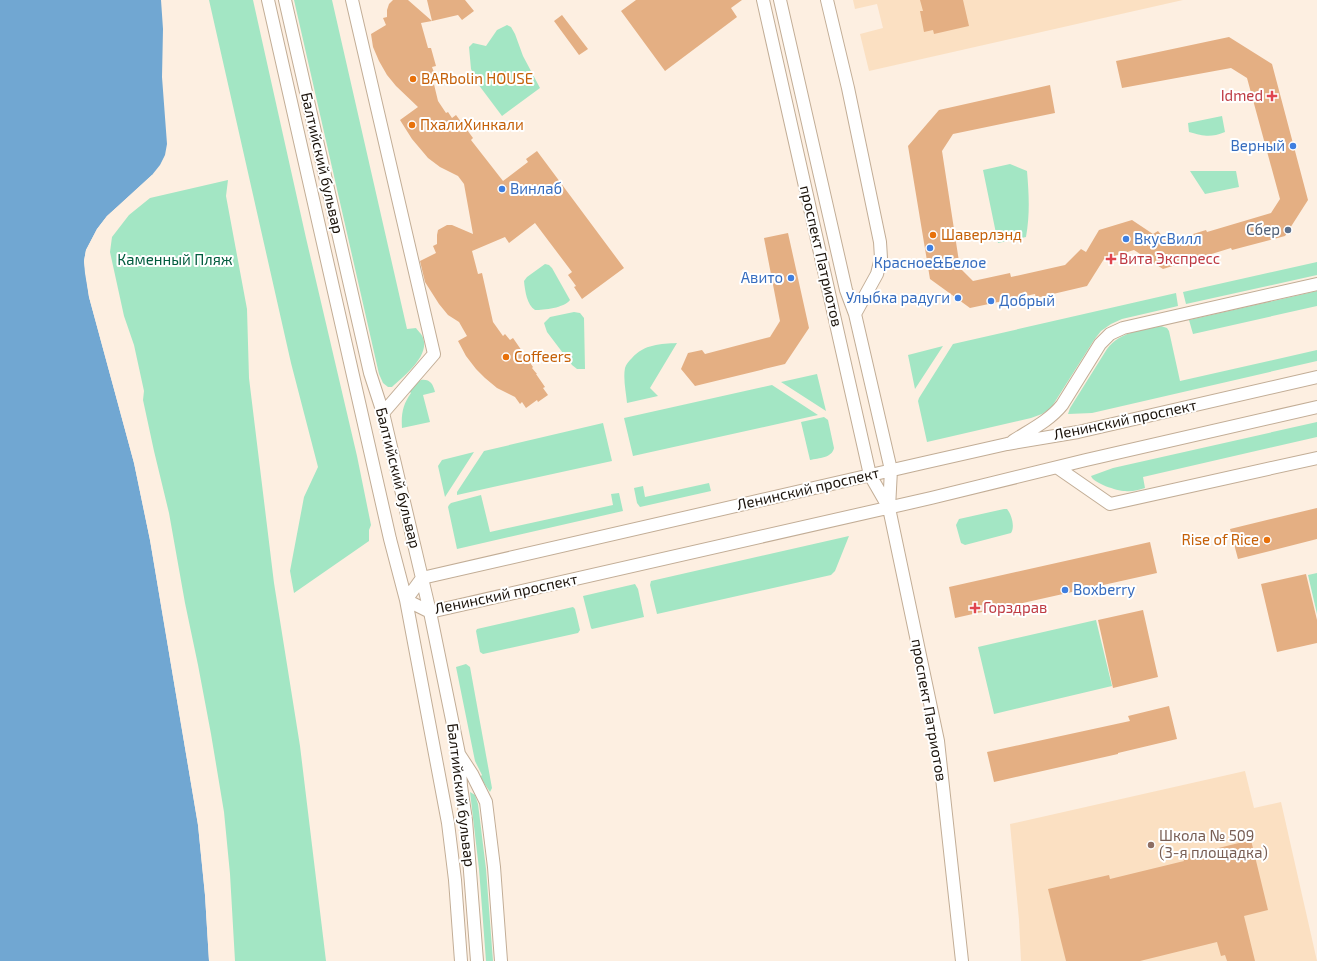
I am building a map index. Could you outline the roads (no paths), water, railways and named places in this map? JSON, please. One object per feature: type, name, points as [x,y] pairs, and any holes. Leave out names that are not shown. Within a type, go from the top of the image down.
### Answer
[{"type":"street","name":"Балтийский бульвар","points":[[268,0],[390,539],[406,600],[448,823],[455,880],[461,961]]},
{"type":"street","name":"Балтийский бульвар","points":[[285,0],[370,373],[383,413],[430,612],[459,754],[460,786],[466,820],[477,961]]},
{"type":"street","points":[[352,0],[434,354],[383,413]]},
{"type":"street","name":"проспект Патриотов","points":[[763,0],[870,475],[889,508]]},
{"type":"street","name":"проспект Патриотов","points":[[780,0],[846,290],[855,314],[891,470],[889,508],[938,741],[962,961]]},
{"type":"street","points":[[828,0],[880,242],[881,258],[877,274],[855,314]]},
{"type":"street","points":[[1007,444],[1047,420],[1055,413],[1062,405],[1100,344],[1110,334],[1123,328],[1317,284]]},
{"type":"street","name":"Ленинский проспект","points":[[1317,378],[1078,432],[1007,444],[422,578],[406,600],[430,612],[889,508],[1058,468],[1093,458],[1317,407]]},
{"type":"street","points":[[1058,468],[1110,504],[1317,458]]},
{"type":"street","points":[[459,754],[472,774],[486,802],[494,867],[501,961]]},
{"type":"water","points":[[0,0],[161,0],[163,29],[162,77],[167,144],[165,155],[160,165],[152,175],[107,216],[97,229],[86,250],[84,261],[89,297],[134,463],[150,540],[198,825],[205,895],[209,961],[0,961]]},
{"type":"place","name":"BARbolin HOUSE","points":[[413,79]]},
{"type":"place","name":"Idmed","points":[[1272,96]]},
{"type":"place","name":"ПхалиХинкали","points":[[412,125]]},
{"type":"place","name":"Верный","points":[[1293,146]]},
{"type":"place","name":"Винлаб","points":[[502,189]]},
{"type":"place","name":"Сбер","points":[[1288,230]]},
{"type":"place","name":"Шаверлэнд","points":[[933,235]]},
{"type":"place","name":"ВкусВилл","points":[[1126,239]]},
{"type":"place","name":"Красное&Белое","points":[[930,248]]},
{"type":"place","name":"Вита Экспресс","points":[[1111,259]]},
{"type":"place","name":"Авито","points":[[791,278]]},
{"type":"place","name":"Улыбка радуги","points":[[958,298]]},
{"type":"place","name":"Добрый","points":[[991,301]]},
{"type":"place","name":"Coffeers","points":[[506,357]]},
{"type":"place","name":"Rise of Rice","points":[[1267,540]]},
{"type":"place","name":"Boxberry","points":[[1065,590]]},
{"type":"place","name":"Горздрав","points":[[975,608]]},
{"type":"place","name":"Школа № 509 (3-я площадка)","points":[[1151,845]]},
{"type":"park label","name":"Каменный Пляж","points":[[175,260]]}]
